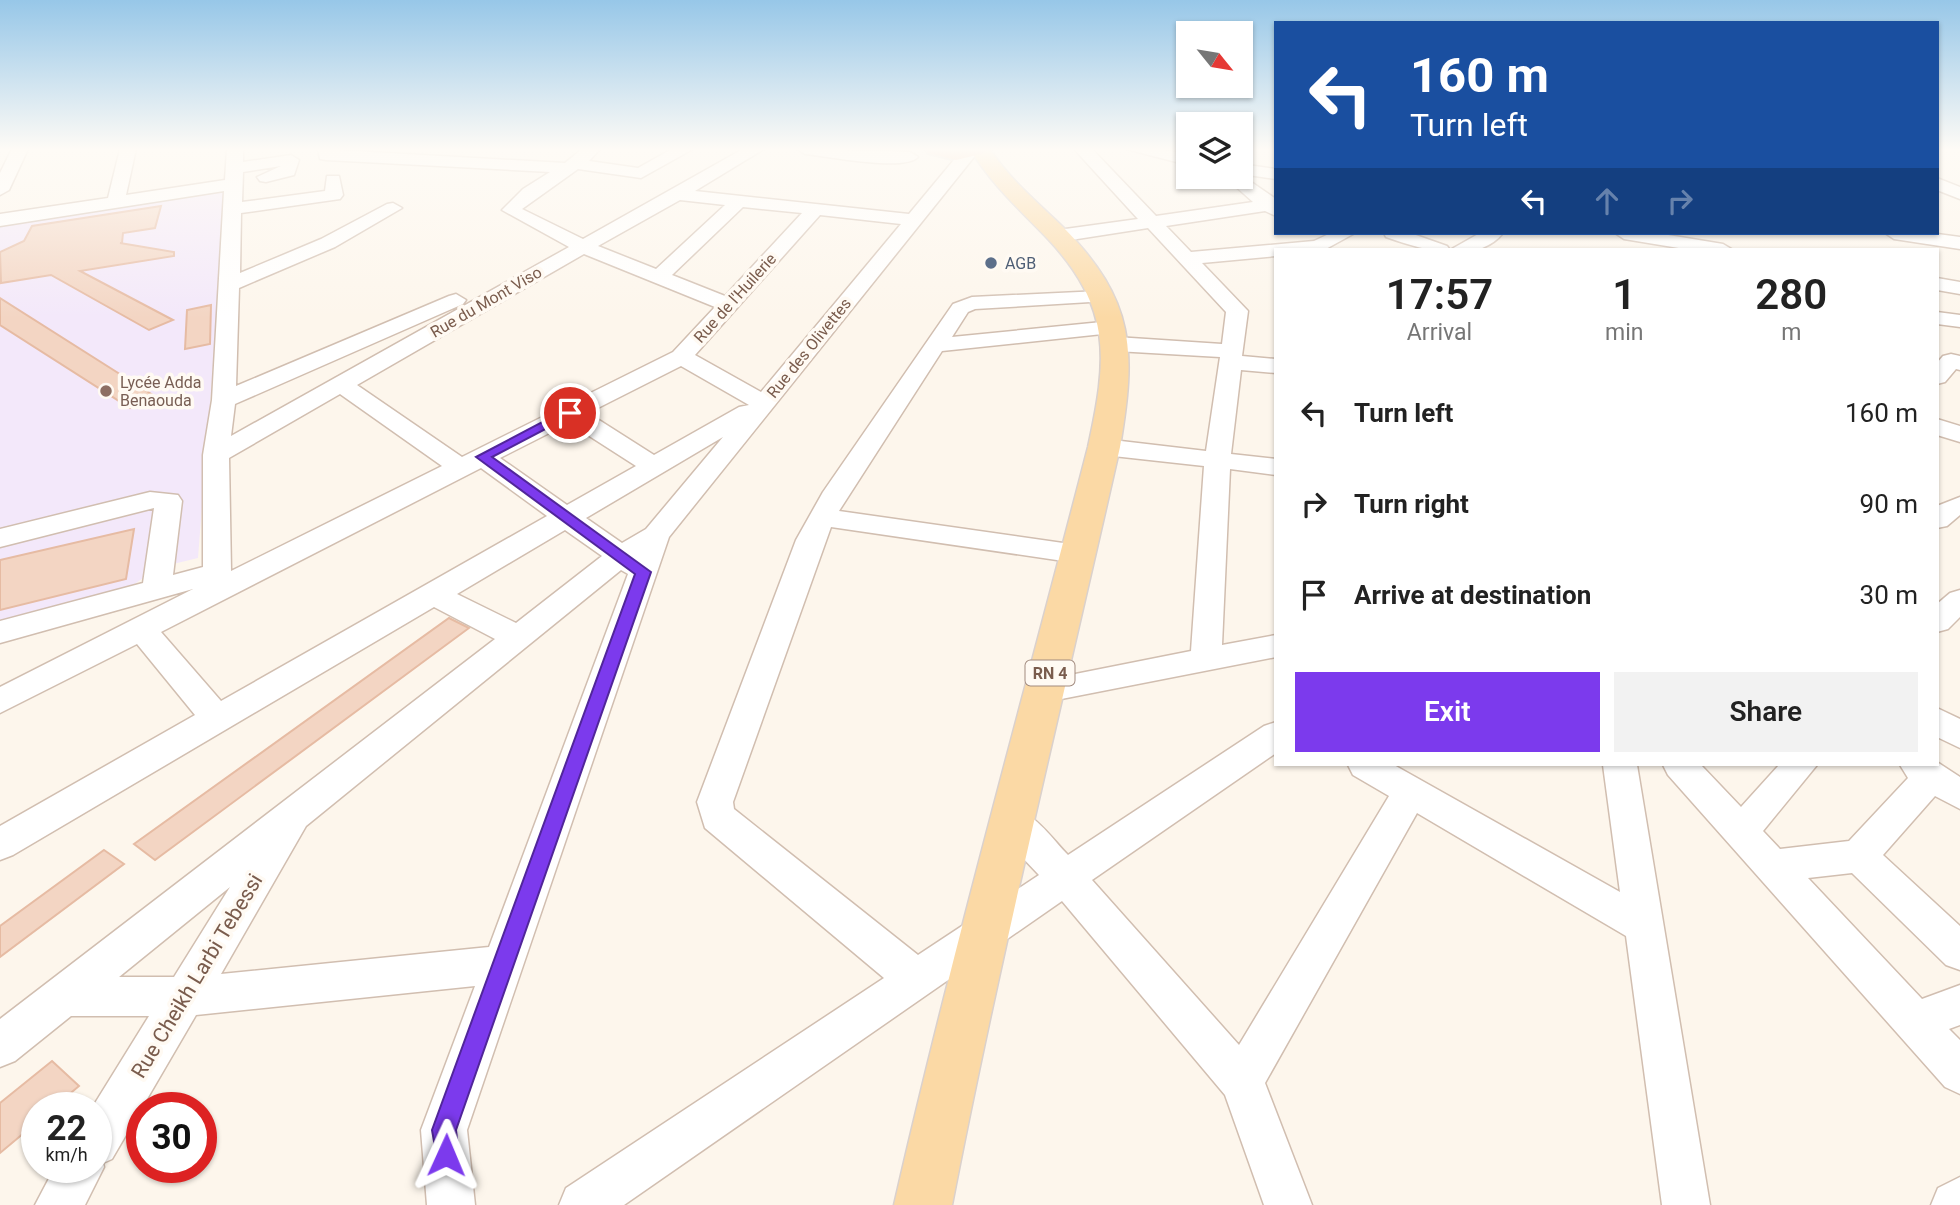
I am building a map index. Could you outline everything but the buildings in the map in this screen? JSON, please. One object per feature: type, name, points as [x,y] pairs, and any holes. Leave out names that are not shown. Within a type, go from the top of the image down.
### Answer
[{"type":"main road","points":[[1022,205],[1058,236],[1079,262],[1109,323]]},
{"type":"main road","name":"RN 4","points":[[923,1205],[961,1024],[988,929],[1104,447],[1114,388],[1109,323]]},
{"type":"street","points":[[0,220],[95,205]]},
{"type":"street","points":[[210,585],[216,455],[224,400],[228,285],[235,208],[255,205]]},
{"type":"street","points":[[517,205],[511,210],[583,247],[729,305]]},
{"type":"street","name":"Rue du Mont Viso","points":[[216,455],[657,205]]},
{"type":"street","points":[[659,277],[735,205]]},
{"type":"street","points":[[780,205],[913,220]]},
{"type":"street","name":"Rue des Olivettes","points":[[452,1205],[444,1130],[503,964],[632,564],[924,205]]},
{"type":"street","points":[[1137,205],[1237,311],[1218,461],[1206,658]]},
{"type":"street","points":[[1058,236],[1274,207]]},
{"type":"street","points":[[228,285],[328,243],[393,208]]},
{"type":"street","name":"Rue de l'Huilerie","points":[[681,357],[816,209]]},
{"type":"street","points":[[1187,258],[1315,243],[1340,235]]},
{"type":"street","points":[[1399,235],[1434,248]]},
{"type":"street","points":[[1463,248],[1490,235]]},
{"type":"street","points":[[1613,248],[1631,235]]},
{"type":"street","points":[[1639,235],[1718,246]]},
{"type":"street","points":[[1907,235],[1960,243]]},
{"type":"street","points":[[224,400],[583,247]]},
{"type":"street","points":[[1939,284],[1960,288]]},
{"type":"street","points":[[915,978],[718,817],[715,802],[810,540],[823,517],[934,345],[965,305],[1109,323],[1274,366]]},
{"type":"street","points":[[1939,318],[1960,321]]},
{"type":"street","points":[[0,701],[141,629],[210,585],[472,462],[681,357],[763,403]]},
{"type":"street","points":[[0,1046],[518,636],[632,564],[566,517],[341,384]]},
{"type":"street","points":[[0,844],[763,403]]},
{"type":"street","points":[[570,413],[654,466]]},
{"type":"street","points":[[1939,427],[1960,435]]},
{"type":"street","points":[[1104,447],[1274,467]]},
{"type":"street","points":[[0,538],[150,500],[169,501],[156,591]]},
{"type":"street","points":[[823,517],[1077,554]]},
{"type":"street","points":[[0,632],[156,591],[210,585]]},
{"type":"street","points":[[433,594],[518,636]]},
{"type":"street","points":[[141,629],[217,719]]},
{"type":"street","points":[[1046,690],[1274,646]]},
{"type":"street","points":[[1939,722],[1960,735]]},
{"type":"street","points":[[583,1205],[1274,736]]},
{"type":"street","points":[[1367,766],[1644,926]]},
{"type":"street","points":[[1620,766],[1686,1205]]},
{"type":"street","points":[[1681,766],[1960,1072]]},
{"type":"street","points":[[1741,831],[1799,766]]},
{"type":"street","points":[[1773,866],[1859,856],[1936,778]]},
{"type":"street","points":[[1242,1081],[1411,791]]},
{"type":"street","name":"Rue Cheikh Larbi Tebessi","points":[[112,1116],[299,809]]},
{"type":"street","points":[[1012,822],[1065,877],[1242,1081],[1288,1205]]},
{"type":"street","points":[[1859,856],[1960,952]]},
{"type":"street","points":[[64,996],[184,997],[503,964]]},
{"type":"street","points":[[1915,1023],[1960,1005]]},
{"type":"street","points":[[59,1205],[72,1183]]},
{"type":"street","points":[[1955,1205],[1960,1201]]},
{"type":"shaded area","name":"Lycée Adda Benaouda","points":[[115,205],[226,205],[198,558],[169,565],[147,566],[143,578],[122,593],[0,624],[0,224]]},
{"type":"place","name":"AGB","points":[[991,263]]},
{"type":"place","name":"Lycée Adda Benaouda","points":[[106,391]]},
{"type":"route","points":[[446,1155],[444,1130],[643,572],[482,457],[570,413]]}]
